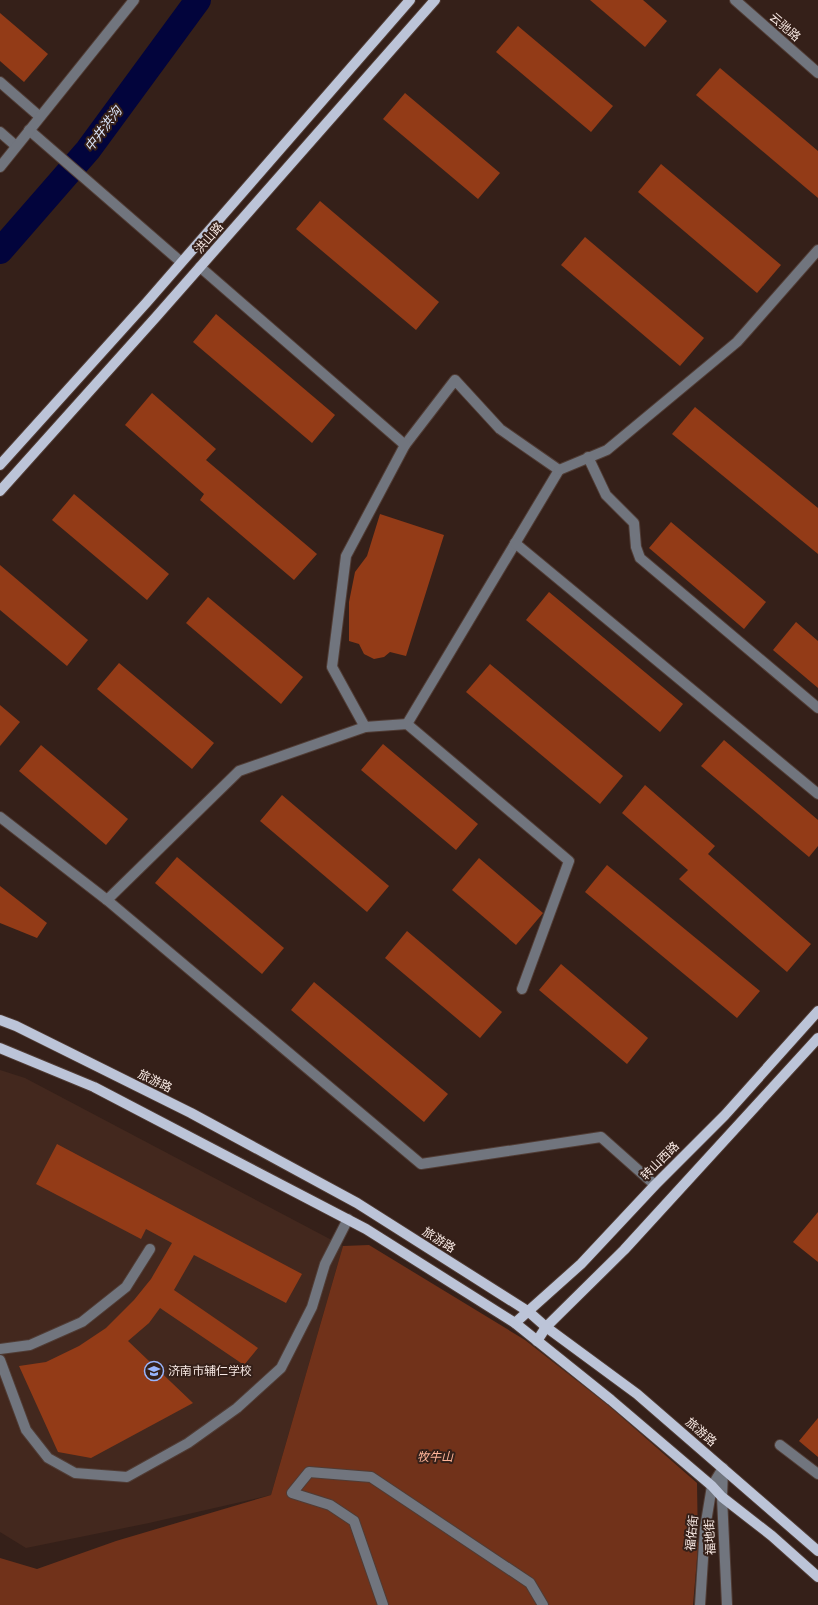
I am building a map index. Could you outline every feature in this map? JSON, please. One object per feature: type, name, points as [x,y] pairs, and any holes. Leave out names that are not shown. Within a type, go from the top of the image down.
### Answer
[{"type":"main road","name":"洪山路","points":[[0,465],[181,262],[410,0]]},
{"type":"main road","name":"洪山路","points":[[0,491],[200,267],[434,0]]},
{"type":"main road","name":"转山西路","points":[[515,1323],[581,1264],[655,1185],[725,1115],[818,1011]]},
{"type":"main road","name":"旅游路","points":[[0,1020],[16,1026],[191,1112],[357,1203],[529,1312],[546,1327],[637,1394],[818,1551]]},
{"type":"main road","points":[[537,1341],[546,1327],[624,1250],[818,1038]]},
{"type":"main road","points":[[0,1048],[94,1087],[348,1219],[434,1271],[515,1323],[611,1400],[712,1486],[722,1497],[772,1536],[818,1577]]},
{"type":"street","points":[[0,167],[134,0]]},
{"type":"street","name":"云驰路","points":[[735,0],[818,73]]},
{"type":"street","points":[[0,82],[40,116]]},
{"type":"street","points":[[29,130],[181,262]]},
{"type":"street","points":[[0,132],[16,146]]},
{"type":"street","points":[[407,724],[559,470],[607,450],[737,342],[818,250]]},
{"type":"street","points":[[200,267],[405,445]]},
{"type":"street","points":[[365,727],[332,667],[346,556],[405,445],[455,380],[500,429],[559,470]]},
{"type":"street","points":[[588,457],[606,495],[634,524],[636,547],[640,558],[818,708]]},
{"type":"street","points":[[515,543],[818,794]]},
{"type":"street","points":[[107,900],[239,772],[365,727],[407,724],[569,861],[522,989]]},
{"type":"street","points":[[0,817],[107,900],[421,1164],[601,1137],[655,1185]]},
{"type":"street","points":[[0,1360],[26,1430],[48,1458],[75,1473],[127,1477],[188,1443],[237,1408],[281,1368],[312,1307],[325,1264],[348,1219]]},
{"type":"street","points":[[0,1349],[30,1345],[82,1322],[126,1287],[150,1250]]},
{"type":"street","points":[[780,1445],[818,1474]]},
{"type":"street","name":"福佑街","points":[[700,1605],[705,1528],[712,1486],[723,1468]]},
{"type":"street","name":"福地街","points":[[723,1468],[722,1497],[726,1605]]},
{"type":"street","points":[[383,1605],[354,1521],[330,1505],[292,1493],[309,1472],[371,1477],[530,1583],[543,1605]]},
{"type":"shaded area","name":"济南市辅仁学校","points":[[0,1070],[25,1078],[343,1246],[271,1495],[149,1523],[26,1548],[0,1532]]},
{"type":"green space","name":"牧牛山","points":[[369,1245],[525,1340],[608,1405],[697,1483],[698,1547],[693,1605],[0,1605],[0,1558],[37,1569],[116,1541],[271,1495],[343,1246]]},
{"type":"building","points":[[590,0],[643,0],[667,21],[645,47]]},
{"type":"building","points":[[0,13],[48,54],[24,82],[0,61]]},
{"type":"building","points":[[518,26],[613,106],[591,132],[496,52]]},
{"type":"building","points":[[720,68],[818,151],[818,198],[696,95]]},
{"type":"building","points":[[405,93],[500,173],[478,199],[383,119]]},
{"type":"building","points":[[661,164],[781,265],[757,293],[638,192]]},
{"type":"building","points":[[320,201],[439,302],[416,330],[296,229]]},
{"type":"building","points":[[585,237],[704,338],[680,366],[561,265]]},
{"type":"building","points":[[216,314],[335,415],[312,443],[193,342]]},
{"type":"building","points":[[152,393],[216,449],[206,460],[317,554],[294,580],[200,500],[204,494],[125,425]]},
{"type":"building","points":[[695,407],[818,508],[818,554],[672,434]]},
{"type":"building","points":[[74,494],[169,574],[147,600],[52,520]]},
{"type":"building","points":[[380,514],[444,535],[406,656],[390,652],[384,657],[374,659],[364,654],[359,644],[349,641],[349,602],[355,572],[367,556]]},
{"type":"building","points":[[671,522],[766,602],[744,629],[649,548]]},
{"type":"building","points":[[0,565],[88,640],[67,666],[0,610]]},
{"type":"building","points":[[549,592],[683,704],[660,732],[526,620]]},
{"type":"building","points":[[208,597],[303,677],[281,704],[186,623]]},
{"type":"building","points":[[796,622],[818,641],[818,688],[773,650]]},
{"type":"building","points":[[119,663],[214,743],[192,769],[97,689]]},
{"type":"building","points":[[490,664],[623,776],[600,804],[466,692]]},
{"type":"building","points":[[0,705],[20,722],[0,746]]},
{"type":"building","points":[[724,740],[818,820],[818,846],[809,857],[701,766]]},
{"type":"building","points":[[383,744],[478,824],[456,850],[361,770]]},
{"type":"building","points":[[41,745],[128,819],[106,845],[19,771]]},
{"type":"building","points":[[645,785],[715,846],[708,854],[811,944],[787,972],[679,879],[688,870],[622,813]]},
{"type":"building","points":[[282,795],[389,886],[367,912],[260,821]]},
{"type":"building","points":[[177,857],[284,948],[262,974],[155,883]]},
{"type":"building","points":[[479,858],[543,913],[516,945],[452,890]]},
{"type":"building","points":[[607,865],[760,991],[737,1018],[585,892]]},
{"type":"building","points":[[0,886],[47,923],[37,938],[0,923]]},
{"type":"building","points":[[407,931],[502,1012],[480,1038],[385,958]]},
{"type":"building","points":[[561,964],[648,1038],[627,1064],[539,990]]},
{"type":"building","points":[[314,982],[448,1094],[424,1122],[291,1010]]},
{"type":"building","points":[[57,1144],[302,1274],[286,1303],[194,1255],[174,1290],[258,1348],[244,1365],[160,1308],[149,1323],[128,1341],[193,1403],[91,1458],[58,1452],[19,1366],[46,1362],[79,1346],[106,1328],[134,1300],[151,1279],[172,1243],[146,1229],[141,1239],[36,1184]]},
{"type":"building","points":[[818,1212],[818,1262],[793,1242]]},
{"type":"building","points":[[818,1418],[818,1457],[799,1441]]},
{"type":"waterway","name":"中井洪沟","points":[[0,251],[88,150],[198,0]]},
{"type":"place","name":"济南市辅仁学校","points":[[154,1371]]}]
